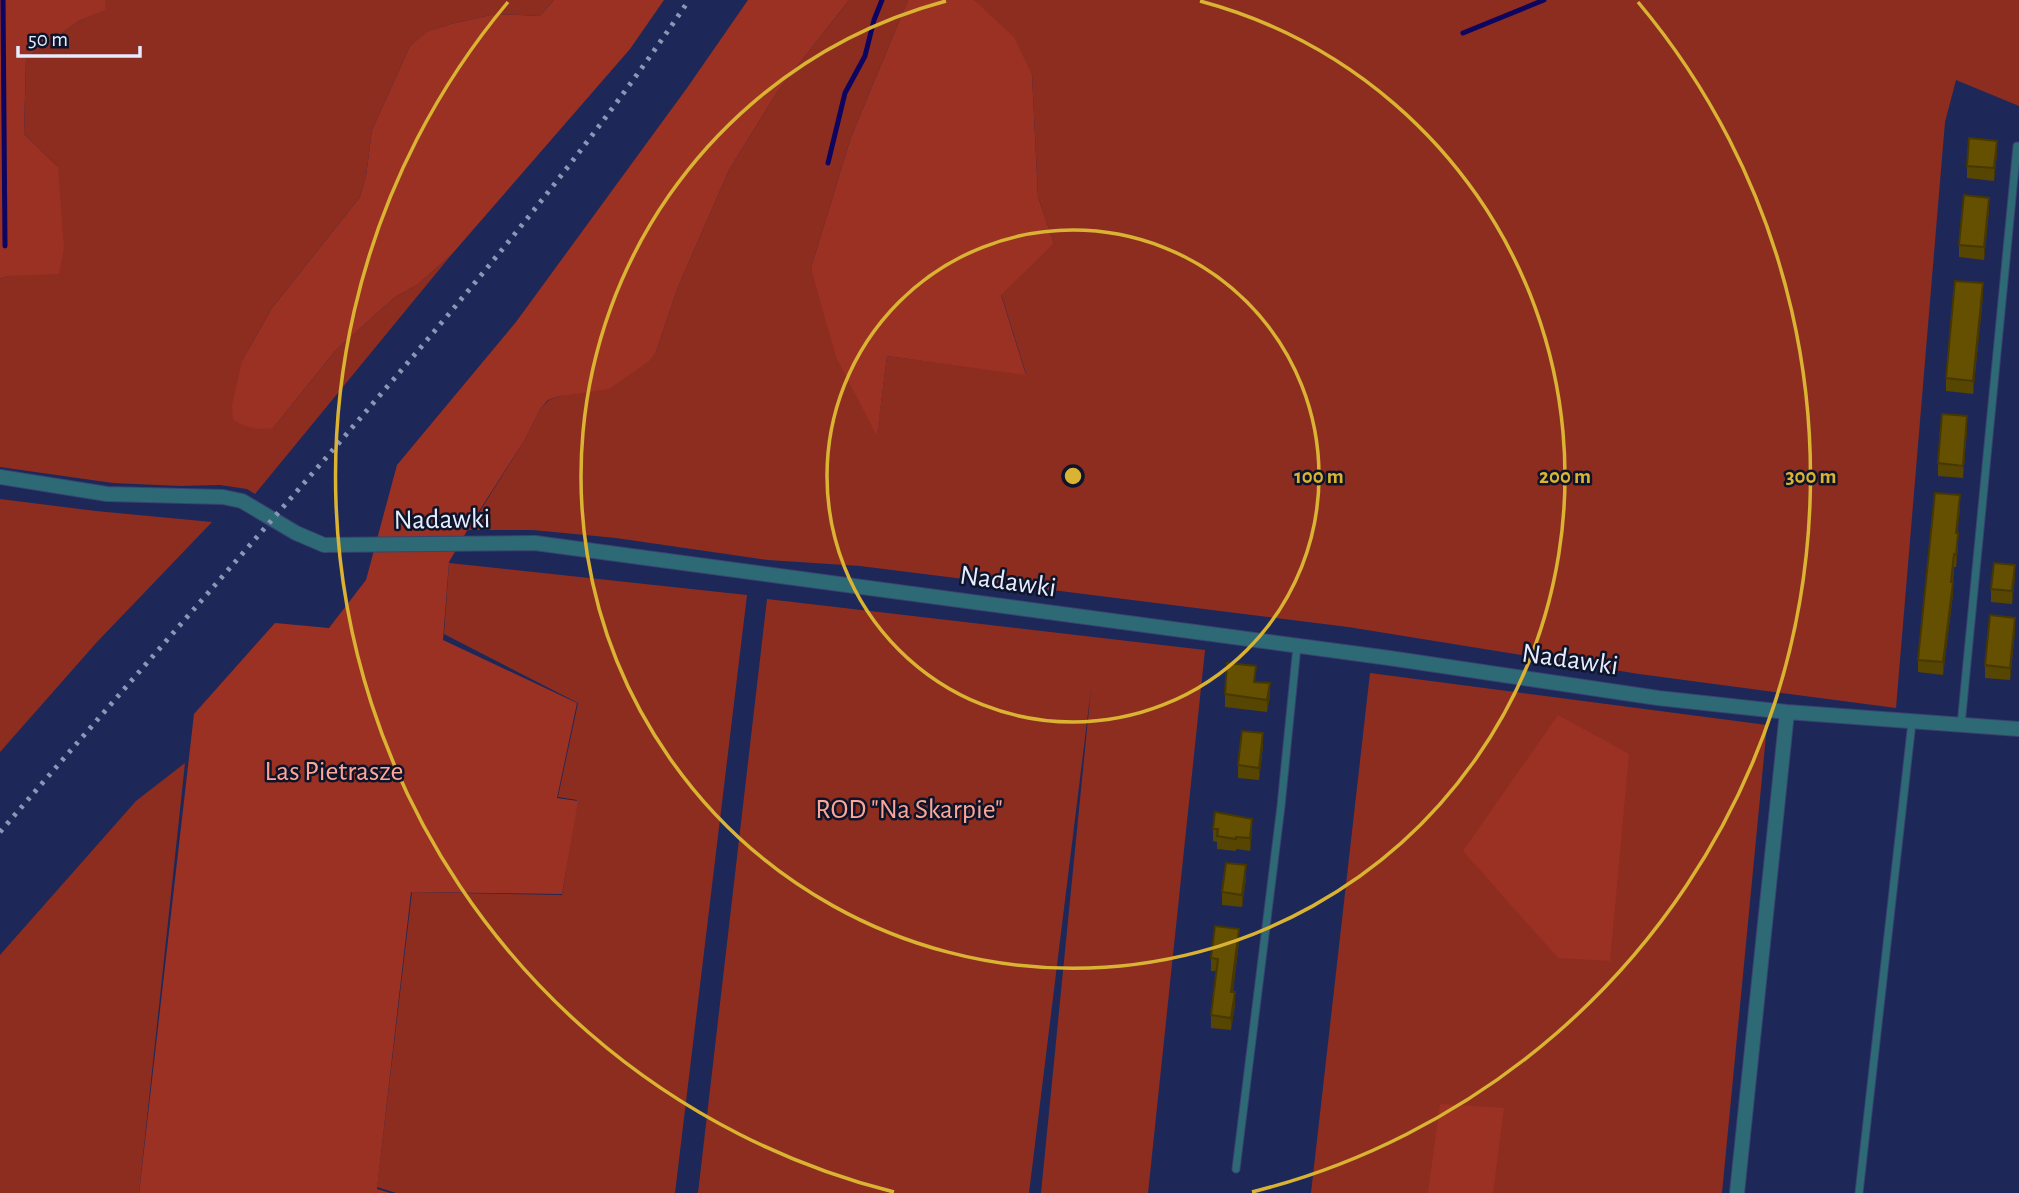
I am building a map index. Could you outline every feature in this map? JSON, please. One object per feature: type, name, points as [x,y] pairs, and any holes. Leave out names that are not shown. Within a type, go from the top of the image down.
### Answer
[{"type":"street","name":"Nadawki","points":[[0,477],[107,494],[223,497],[242,501],[296,533],[324,545],[535,543],[1297,646],[1658,698],[1787,712],[2019,729]]},
{"type":"street","points":[[1737,1193],[1787,712]]},
{"type":"lane","points":[[1961,724],[2017,146]]},
{"type":"lane","points":[[1236,1169],[1281,806],[1297,646]]},
{"type":"lane","points":[[1859,1193],[1912,721]]},
{"type":"green space","points":[[0,0],[106,0],[105,10],[79,21],[26,58],[24,134],[58,167],[64,248],[59,274],[7,276],[0,279]]},
{"type":"green space","points":[[106,0],[554,0],[540,16],[495,14],[451,24],[428,32],[410,46],[372,130],[366,176],[360,197],[272,308],[242,361],[273,428],[335,351],[395,297],[417,285],[452,254],[255,494],[247,489],[220,485],[113,483],[0,467],[0,279],[7,276],[58,167],[24,134],[26,58],[79,21],[104,10]]},
{"type":"green space","points":[[554,0],[664,0],[630,49],[452,254],[417,285],[395,297],[335,351],[273,428],[252,428],[233,419],[232,406],[242,361],[272,308],[360,197],[366,176],[372,130],[410,46],[427,32],[451,24],[495,14],[540,16]]},
{"type":"green space","name":"Las Pietrasze","points":[[748,0],[849,0],[777,92],[729,170],[678,287],[656,352],[649,361],[609,389],[548,400],[449,562],[443,640],[577,703],[557,798],[578,801],[562,894],[411,892],[377,1189],[390,1193],[139,1193],[194,714],[275,623],[329,628],[366,580],[397,465],[516,322]]},
{"type":"green space","points":[[849,0],[908,0],[851,137],[811,268],[877,434],[887,356],[1026,374],[1001,294],[1054,244],[1038,197],[1032,75],[974,0],[2019,0],[2019,106],[1956,80],[1945,122],[1896,708],[1639,674],[1348,627],[860,566],[768,560],[616,538],[533,530],[468,530],[524,441],[541,408],[549,400],[656,352],[678,287],[729,170],[777,92]]},
{"type":"green space","points":[[908,0],[974,0],[1014,37],[1032,75],[1038,197],[1054,244],[1001,295],[1026,375],[887,356],[877,436],[836,357],[811,268],[851,137]]},
{"type":"green space","points":[[0,499],[212,522],[97,642],[0,752]]},
{"type":"green space","points":[[449,563],[747,595],[675,1193],[396,1193],[377,1187],[412,892],[562,895],[577,800],[558,797],[578,703],[444,634]]},
{"type":"green space","name":"ROD \"Na Skarpie\"","points":[[767,599],[1205,650],[1148,1193],[1041,1193],[1091,689],[1029,1193],[698,1193]]},
{"type":"green space","points":[[1370,673],[1767,725],[1722,1193],[1311,1193]]},
{"type":"green space","points":[[1558,715],[1629,754],[1610,961],[1558,958],[1463,851]]},
{"type":"green space","points":[[185,763],[139,1193],[0,1193],[0,955],[136,801]]},
{"type":"green space","points":[[1440,1104],[1504,1108],[1493,1193],[1428,1193]]},
{"type":"building","points":[[1969,138],[1997,141],[1994,168],[1967,166]]},
{"type":"building","points":[[1964,195],[1989,198],[1984,247],[1959,245]]},
{"type":"building","points":[[1955,281],[1983,283],[1973,381],[1946,378]]},
{"type":"building","points":[[1942,414],[1967,416],[1963,466],[1938,463]]},
{"type":"building","points":[[1935,493],[1960,495],[1943,662],[1918,660]]},
{"type":"building","points":[[1994,563],[2015,565],[2012,591],[1991,589]]},
{"type":"building","points":[[1990,615],[2015,618],[2010,668],[1985,665]]},
{"type":"building","points":[[1227,663],[1256,666],[1254,682],[1270,683],[1267,700],[1225,694]]},
{"type":"building","points":[[1242,731],[1263,733],[1259,768],[1238,765]]},
{"type":"building","points":[[1215,812],[1252,819],[1250,838],[1217,836],[1218,829],[1213,829]]},
{"type":"building","points":[[1226,863],[1246,865],[1242,895],[1222,892]]},
{"type":"building","points":[[1215,926],[1239,929],[1231,992],[1235,992],[1231,1018],[1211,1015],[1218,959],[1211,958]]},
{"type":"waterway","points":[[3,0],[5,246]]},
{"type":"waterway","points":[[828,163],[845,93],[865,56],[882,0]]},
{"type":"waterway","points":[[1463,33],[1544,0]]},
{"type":"railway","points":[[0,832],[421,348],[560,177],[689,0]]}]
